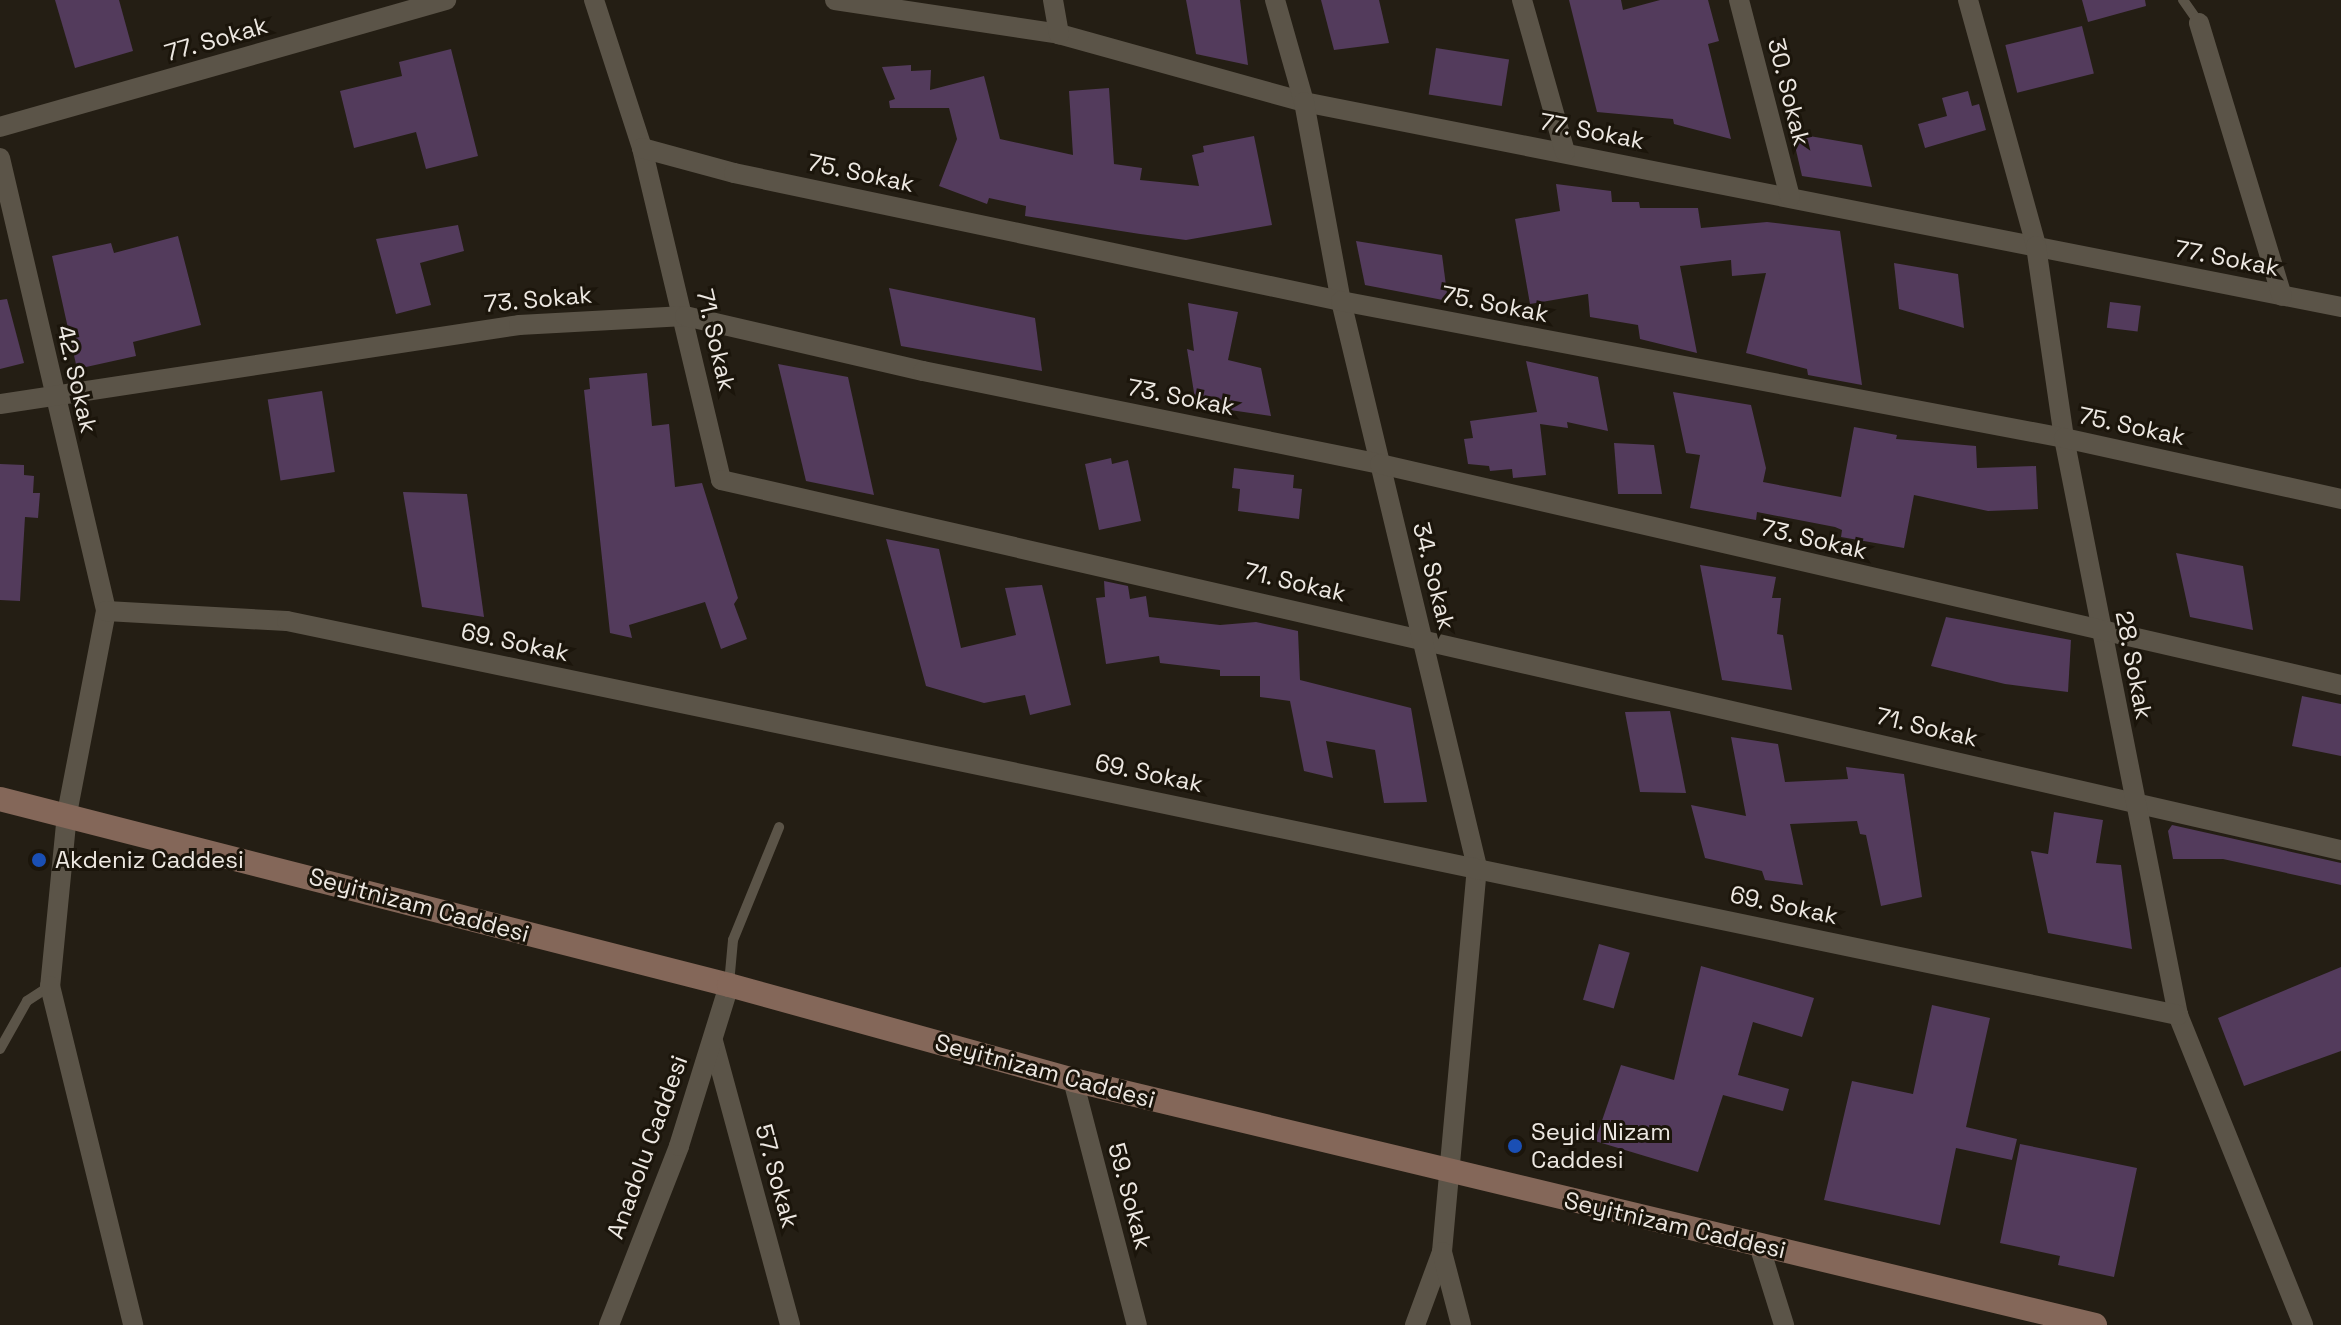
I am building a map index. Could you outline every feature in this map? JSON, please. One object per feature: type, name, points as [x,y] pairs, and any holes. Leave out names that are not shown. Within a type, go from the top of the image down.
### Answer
[{"type":"street","name":"77. Sokak","points":[[0,127],[446,0]]},
{"type":"street","name":"71. Sokak","points":[[594,0],[642,148],[685,316],[721,480],[1422,637],[2341,850]]},
{"type":"street","name":"77. Sokak","points":[[835,0],[1059,34],[1304,102],[2341,307]]},
{"type":"street","points":[[1053,0],[1059,34]]},
{"type":"street","name":"34. Sokak","points":[[1275,0],[1304,102],[1341,301],[1477,867],[1442,1252]]},
{"type":"street","points":[[1522,0],[1565,152]]},
{"type":"street","name":"30. Sokak","points":[[1739,0],[1790,197]]},
{"type":"street","name":"28. Sokak","points":[[1968,0],[2036,246],[2064,438],[2178,1015],[2303,1325]]},
{"type":"street","points":[[2199,23],[2282,296]]},
{"type":"street","name":"75. Sokak","points":[[642,148],[734,173],[1341,301],[2064,438],[2341,499]]},
{"type":"street","name":"42. Sokak","points":[[0,158],[106,611]]},
{"type":"street","name":"73. Sokak","points":[[0,404],[54,398],[326,351],[519,325],[685,316],[923,371],[1380,464],[2101,633],[2341,685]]},
{"type":"street","points":[[106,611],[67,814],[50,986],[133,1325]]},
{"type":"street","name":"69. Sokak","points":[[106,611],[287,621],[2178,1015]]},
{"type":"street","name":"Seyitnizam Caddesi","points":[[0,799],[729,985],[1073,1080],[2095,1325]]},
{"type":"street","name":"Anadolu Caddesi","points":[[609,1325],[713,1041],[729,985]]},
{"type":"street","name":"57. Sokak","points":[[713,1041],[790,1325]]},
{"type":"street","name":"59. Sokak","points":[[1073,1080],[1137,1325]]},
{"type":"street","points":[[1759,1245],[1784,1325]]},
{"type":"street","points":[[1415,1325],[1442,1252]]},
{"type":"street","points":[[1442,1252],[1461,1325]]},
{"type":"lane","points":[[2183,0],[2199,23]]},
{"type":"lane","points":[[729,985],[733,940],[779,827]]},
{"type":"lane","points":[[0,1049],[27,1001],[50,986]]},
{"type":"building","points":[[55,0],[119,0],[133,51],[75,68]]},
{"type":"building","points":[[1186,0],[1240,0],[1248,65],[1196,54]]},
{"type":"building","points":[[1321,0],[1379,0],[1389,43],[1334,50]]},
{"type":"building","points":[[1569,0],[1621,0],[1623,10],[1660,0],[1708,0],[1719,41],[1708,44],[1731,139],[1674,124],[1673,119],[1597,112]]},
{"type":"building","points":[[2082,0],[2145,0],[2146,6],[2088,22]]},
{"type":"building","points":[[2082,26],[2094,74],[2017,93],[2005,45]]},
{"type":"building","points":[[1436,48],[1509,60],[1502,106],[1429,94]]},
{"type":"building","points":[[451,49],[478,156],[426,169],[416,132],[354,148],[340,91],[402,76],[399,62]]},
{"type":"building","points":[[911,65],[911,71],[931,70],[930,90],[984,76],[1000,139],[1073,155],[1069,91],[1109,88],[1114,164],[1142,168],[1140,180],[1199,186],[1192,155],[1204,152],[1203,146],[1254,136],[1272,225],[1186,240],[1025,216],[1026,206],[989,198],[987,204],[939,186],[957,139],[949,108],[890,108],[889,101],[895,99],[882,67]]},
{"type":"building","points":[[1968,91],[1972,106],[1979,104],[1986,130],[1925,148],[1918,124],[1947,116],[1942,98]]},
{"type":"building","points":[[1792,133],[1862,145],[1872,187],[1802,176]]},
{"type":"building","points":[[1556,184],[1611,191],[1612,202],[1639,202],[1640,208],[1698,208],[1701,228],[1767,222],[1840,231],[1862,385],[1808,375],[1807,369],[1746,353],[1766,273],[1732,276],[1731,260],[1680,266],[1697,353],[1640,339],[1638,325],[1590,317],[1588,294],[1530,304],[1515,219],[1560,211]]},
{"type":"building","points":[[458,225],[464,251],[420,263],[431,305],[396,314],[376,239]]},
{"type":"building","points":[[178,236],[201,325],[133,342],[136,356],[77,369],[52,256],[111,243],[114,253]]},
{"type":"building","points":[[1356,241],[1442,255],[1448,301],[1365,285]]},
{"type":"building","points":[[1894,263],[1958,274],[1964,328],[1899,309]]},
{"type":"building","points":[[889,288],[1035,318],[1042,371],[901,346]]},
{"type":"building","points":[[7,299],[24,363],[0,369],[0,300]]},
{"type":"building","points":[[2110,302],[2141,306],[2138,332],[2107,328]]},
{"type":"building","points":[[1188,303],[1238,312],[1228,360],[1261,368],[1271,416],[1196,405],[1187,349],[1194,351]]},
{"type":"building","points":[[1526,361],[1598,377],[1608,431],[1567,422],[1568,428],[1540,424],[1546,475],[1513,478],[1512,469],[1490,471],[1489,466],[1468,464],[1464,439],[1473,438],[1470,421],[1537,412]]},
{"type":"building","points":[[778,364],[848,377],[874,495],[806,481]]},
{"type":"building","points":[[647,373],[652,426],[669,424],[675,487],[702,483],[738,598],[734,604],[747,639],[721,649],[705,602],[629,625],[632,638],[610,633],[584,390],[590,389],[589,378]]},
{"type":"building","points":[[322,391],[335,472],[281,481],[268,400]]},
{"type":"building","points":[[1673,392],[1751,405],[1766,468],[1763,482],[1841,497],[1854,427],[1897,435],[1896,439],[1976,446],[1977,468],[2036,466],[2038,509],[1988,511],[1914,495],[1904,548],[1841,537],[1842,530],[1835,527],[1757,512],[1756,520],[1690,508],[1700,455],[1686,453]]},
{"type":"building","points":[[1614,443],[1654,445],[1662,494],[1618,494]]},
{"type":"building","points":[[1111,458],[1112,464],[1128,460],[1141,521],[1099,530],[1085,464]]},
{"type":"building","points":[[0,464],[24,465],[24,475],[34,476],[33,493],[40,493],[38,518],[25,517],[20,601],[0,600]]},
{"type":"building","points":[[1234,468],[1294,475],[1293,488],[1302,489],[1299,519],[1238,511],[1240,489],[1232,488]]},
{"type":"building","points":[[403,492],[467,494],[484,617],[422,607]]},
{"type":"building","points":[[886,539],[939,549],[961,648],[1016,635],[1005,588],[1042,585],[1071,705],[1030,715],[1025,695],[984,703],[926,686]]},
{"type":"building","points":[[2176,553],[2243,566],[2253,630],[2190,617]]},
{"type":"building","points":[[1700,565],[1776,577],[1772,598],[1781,598],[1777,634],[1783,635],[1792,690],[1722,680]]},
{"type":"building","points":[[1104,581],[1128,586],[1130,599],[1146,596],[1149,617],[1220,625],[1256,622],[1298,631],[1300,680],[1411,708],[1427,802],[1384,803],[1375,750],[1326,741],[1333,778],[1304,771],[1290,701],[1260,697],[1260,676],[1220,676],[1220,670],[1160,663],[1159,656],[1106,664],[1096,598],[1105,597]]},
{"type":"building","points":[[1946,617],[2071,640],[2068,692],[2005,684],[1931,666]]},
{"type":"building","points":[[2302,696],[2341,704],[2341,756],[2292,746]]},
{"type":"building","points":[[1670,711],[1686,793],[1640,792],[1625,712]]},
{"type":"building","points":[[1731,737],[1778,744],[1785,782],[1848,779],[1846,767],[1904,774],[1922,897],[1881,906],[1866,835],[1860,834],[1857,821],[1790,824],[1803,885],[1765,880],[1762,871],[1705,858],[1691,805],[1746,816]]},
{"type":"building","points":[[2054,812],[2103,820],[2096,863],[2121,865],[2132,949],[2048,933],[2031,851],[2048,854]]},
{"type":"building","points":[[2172,825],[2341,863],[2341,885],[2223,859],[2173,859],[2168,831]]},
{"type":"building","points":[[1599,944],[1630,953],[1614,1009],[1583,1000]]},
{"type":"building","points":[[1701,966],[1814,998],[1802,1037],[1753,1022],[1738,1075],[1789,1089],[1783,1111],[1723,1095],[1698,1172],[1595,1141],[1621,1065],[1674,1080]]},
{"type":"building","points":[[2341,967],[2341,1051],[2244,1086],[2218,1018]]},
{"type":"building","points":[[1932,1005],[1990,1018],[1966,1127],[2017,1139],[2012,1160],[1956,1148],[1940,1225],[1824,1200],[1852,1081],[1913,1094]]},
{"type":"building","points":[[2020,1144],[2137,1168],[2114,1277],[2058,1265],[2060,1256],[2000,1243]]},
{"type":"place","name":"Akdeniz Caddesi","points":[[39,860]]},
{"type":"place","name":"Seyid Nizam Caddesi","points":[[1515,1146]]}]
